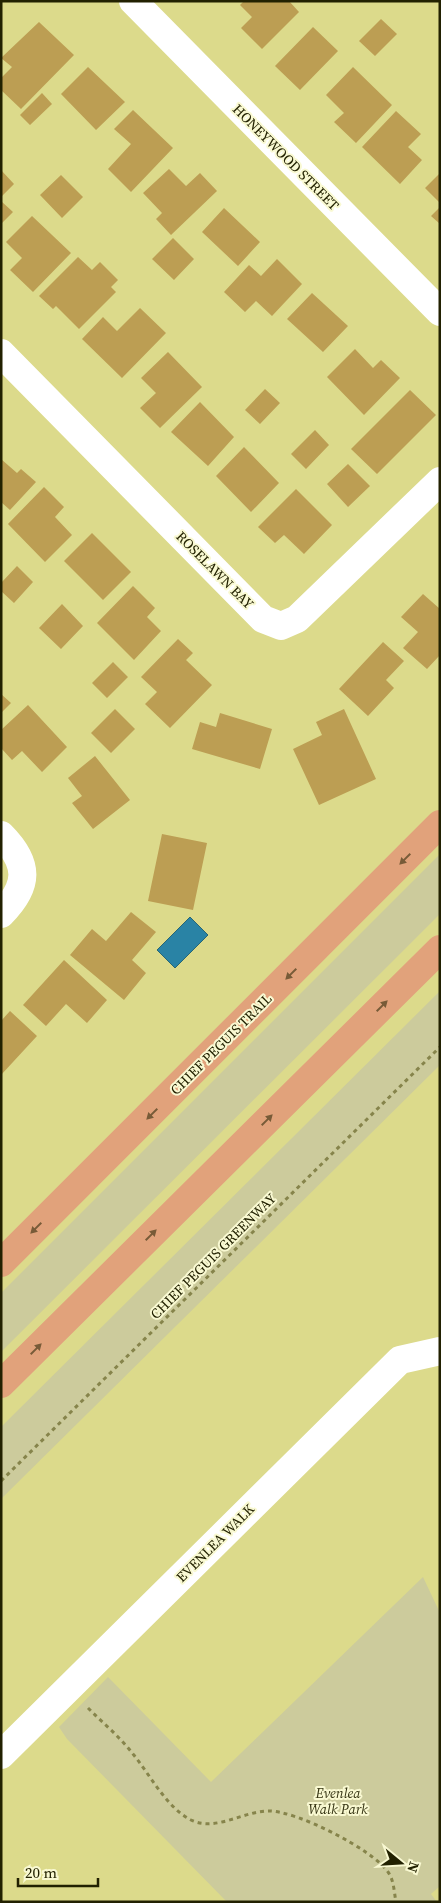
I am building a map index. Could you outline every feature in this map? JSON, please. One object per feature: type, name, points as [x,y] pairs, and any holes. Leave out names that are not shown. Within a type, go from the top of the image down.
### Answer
[{"type":"main road","name":"CHIEF PEGUIS TRAIL","points":[[1,1263],[440,824]]},
{"type":"main road","points":[[1,1384],[440,949]]},
{"type":"street","name":"HONEYWOOD STREET","points":[[133,1],[440,312]]},
{"type":"street","name":"ROSELAWN BAY","points":[[1,353],[263,619],[281,626],[297,619],[440,481]]},
{"type":"street","points":[[1,835],[9,843],[22,866],[22,886],[1,914]]},
{"type":"street","name":"EVENLEA WALK","points":[[1,1755],[400,1360],[440,1351]]},
{"type":"path","name":"CHIEF PEGUIS GREENWAY","points":[[1,1481],[440,1047]]},
{"type":"path","points":[[68,1689],[121,1740],[180,1813],[193,1821],[207,1823],[223,1822],[267,1810],[281,1811],[308,1820],[380,1862],[390,1874],[396,1902]]},
{"type":"green space","points":[[440,854],[440,914],[1,1352],[1,1293]]},
{"type":"green space","points":[[440,991],[440,1065],[1,1499],[1,1427]]},
{"type":"green space","name":"Evenlea Walk Park","points":[[423,1577],[440,1613],[440,1886],[431,1894],[437,1902],[227,1902],[67,1739],[59,1727],[108,1677],[211,1782]]},
{"type":"water","points":[[190,917],[208,935],[175,968],[157,950]]},
{"type":"building","points":[[244,1],[289,1],[299,12],[262,49],[241,28],[252,17],[240,5]]},
{"type":"building","points":[[381,19],[397,34],[375,56],[359,41]]},
{"type":"building","points":[[39,22],[74,55],[21,109],[1,90],[1,78],[12,67],[1,58]]},
{"type":"building","points":[[313,27],[338,51],[300,90],[275,66]]},
{"type":"building","points":[[88,67],[125,102],[96,130],[61,94]]},
{"type":"building","points":[[353,67],[392,105],[356,143],[334,122],[344,113],[326,95]]},
{"type":"building","points":[[42,93],[52,104],[30,125],[20,115]]},
{"type":"building","points":[[133,110],[173,148],[131,192],[108,169],[131,144],[114,129]]},
{"type":"building","points":[[396,111],[421,134],[408,147],[422,160],[400,184],[362,147]]},
{"type":"building","points":[[169,169],[186,186],[200,173],[217,191],[171,235],[156,219],[162,213],[143,193]]},
{"type":"building","points":[[1,170],[14,184],[1,197]]},
{"type":"building","points":[[440,173],[440,203],[425,188]]},
{"type":"building","points":[[61,175],[83,197],[62,218],[40,195]]},
{"type":"building","points":[[1,201],[13,212],[1,224]]},
{"type":"building","points":[[440,207],[440,224],[431,216]]},
{"type":"building","points":[[224,208],[260,242],[238,266],[202,232]]},
{"type":"building","points":[[32,216],[71,253],[33,292],[10,270],[22,258],[6,242]]},
{"type":"building","points":[[173,238],[194,259],[174,280],[152,259]]},
{"type":"building","points":[[78,257],[92,270],[100,262],[118,280],[111,287],[116,292],[79,329],[56,306],[53,309],[39,296]]},
{"type":"building","points":[[277,259],[302,284],[272,316],[256,301],[245,312],[224,292],[249,265],[261,276]]},
{"type":"building","points":[[312,293],[348,326],[323,352],[287,319]]},
{"type":"building","points":[[140,308],[166,333],[122,378],[82,339],[103,317],[117,331]]},
{"type":"building","points":[[355,349],[373,368],[381,360],[400,378],[364,415],[327,377]]},
{"type":"building","points":[[168,352],[202,387],[160,428],[140,408],[156,393],[141,378]]},
{"type":"building","points":[[265,389],[280,403],[260,424],[245,410]]},
{"type":"building","points":[[410,390],[436,415],[377,474],[351,449]]},
{"type":"building","points":[[200,402],[234,437],[208,466],[171,432]]},
{"type":"building","points":[[315,430],[329,445],[306,469],[291,454]]},
{"type":"building","points":[[244,447],[279,483],[251,512],[216,476]]},
{"type":"building","points":[[1,459],[17,473],[21,469],[36,482],[10,510],[1,502]]},
{"type":"building","points":[[348,464],[370,486],[348,507],[327,484]]},
{"type":"building","points":[[44,487],[64,507],[55,517],[72,535],[45,562],[8,524]]},
{"type":"building","points":[[296,489],[332,525],[304,554],[284,535],[275,543],[258,527]]},
{"type":"building","points":[[92,533],[131,572],[103,600],[64,561]]},
{"type":"building","points":[[17,566],[33,582],[14,603],[1,591],[1,583]]},
{"type":"building","points":[[133,586],[155,608],[147,617],[161,631],[134,660],[97,623]]},
{"type":"building","points":[[423,594],[440,609],[440,655],[427,669],[403,648],[418,632],[401,617]]},
{"type":"building","points":[[62,604],[83,626],[61,649],[39,628]]},
{"type":"building","points":[[178,639],[193,653],[186,660],[212,685],[170,728],[145,704],[157,692],[141,677]]},
{"type":"building","points":[[383,642],[404,661],[386,680],[394,688],[368,716],[339,689]]},
{"type":"building","points":[[113,662],[128,677],[107,698],[92,683]]},
{"type":"building","points":[[1,694],[11,703],[1,713]]},
{"type":"building","points":[[28,705],[67,747],[42,772],[22,751],[12,760],[1,748],[1,730]]},
{"type":"building","points":[[115,709],[135,729],[111,753],[91,733]]},
{"type":"building","points":[[344,709],[376,779],[319,805],[293,749],[322,735],[316,722]]},
{"type":"building","points":[[220,713],[272,729],[260,769],[192,749],[200,722],[216,727]]},
{"type":"building","points":[[95,756],[130,800],[93,829],[72,803],[82,796],[68,778]]},
{"type":"building","points":[[162,834],[207,843],[193,910],[148,901]]},
{"type":"building","points":[[131,912],[156,932],[132,960],[146,973],[124,1000],[70,955],[92,929],[106,941]]},
{"type":"building","points":[[64,960],[107,1000],[87,1023],[66,1004],[46,1026],[23,1005]]},
{"type":"building","points":[[10,1011],[37,1036],[1,1075],[1,1021]]}]
